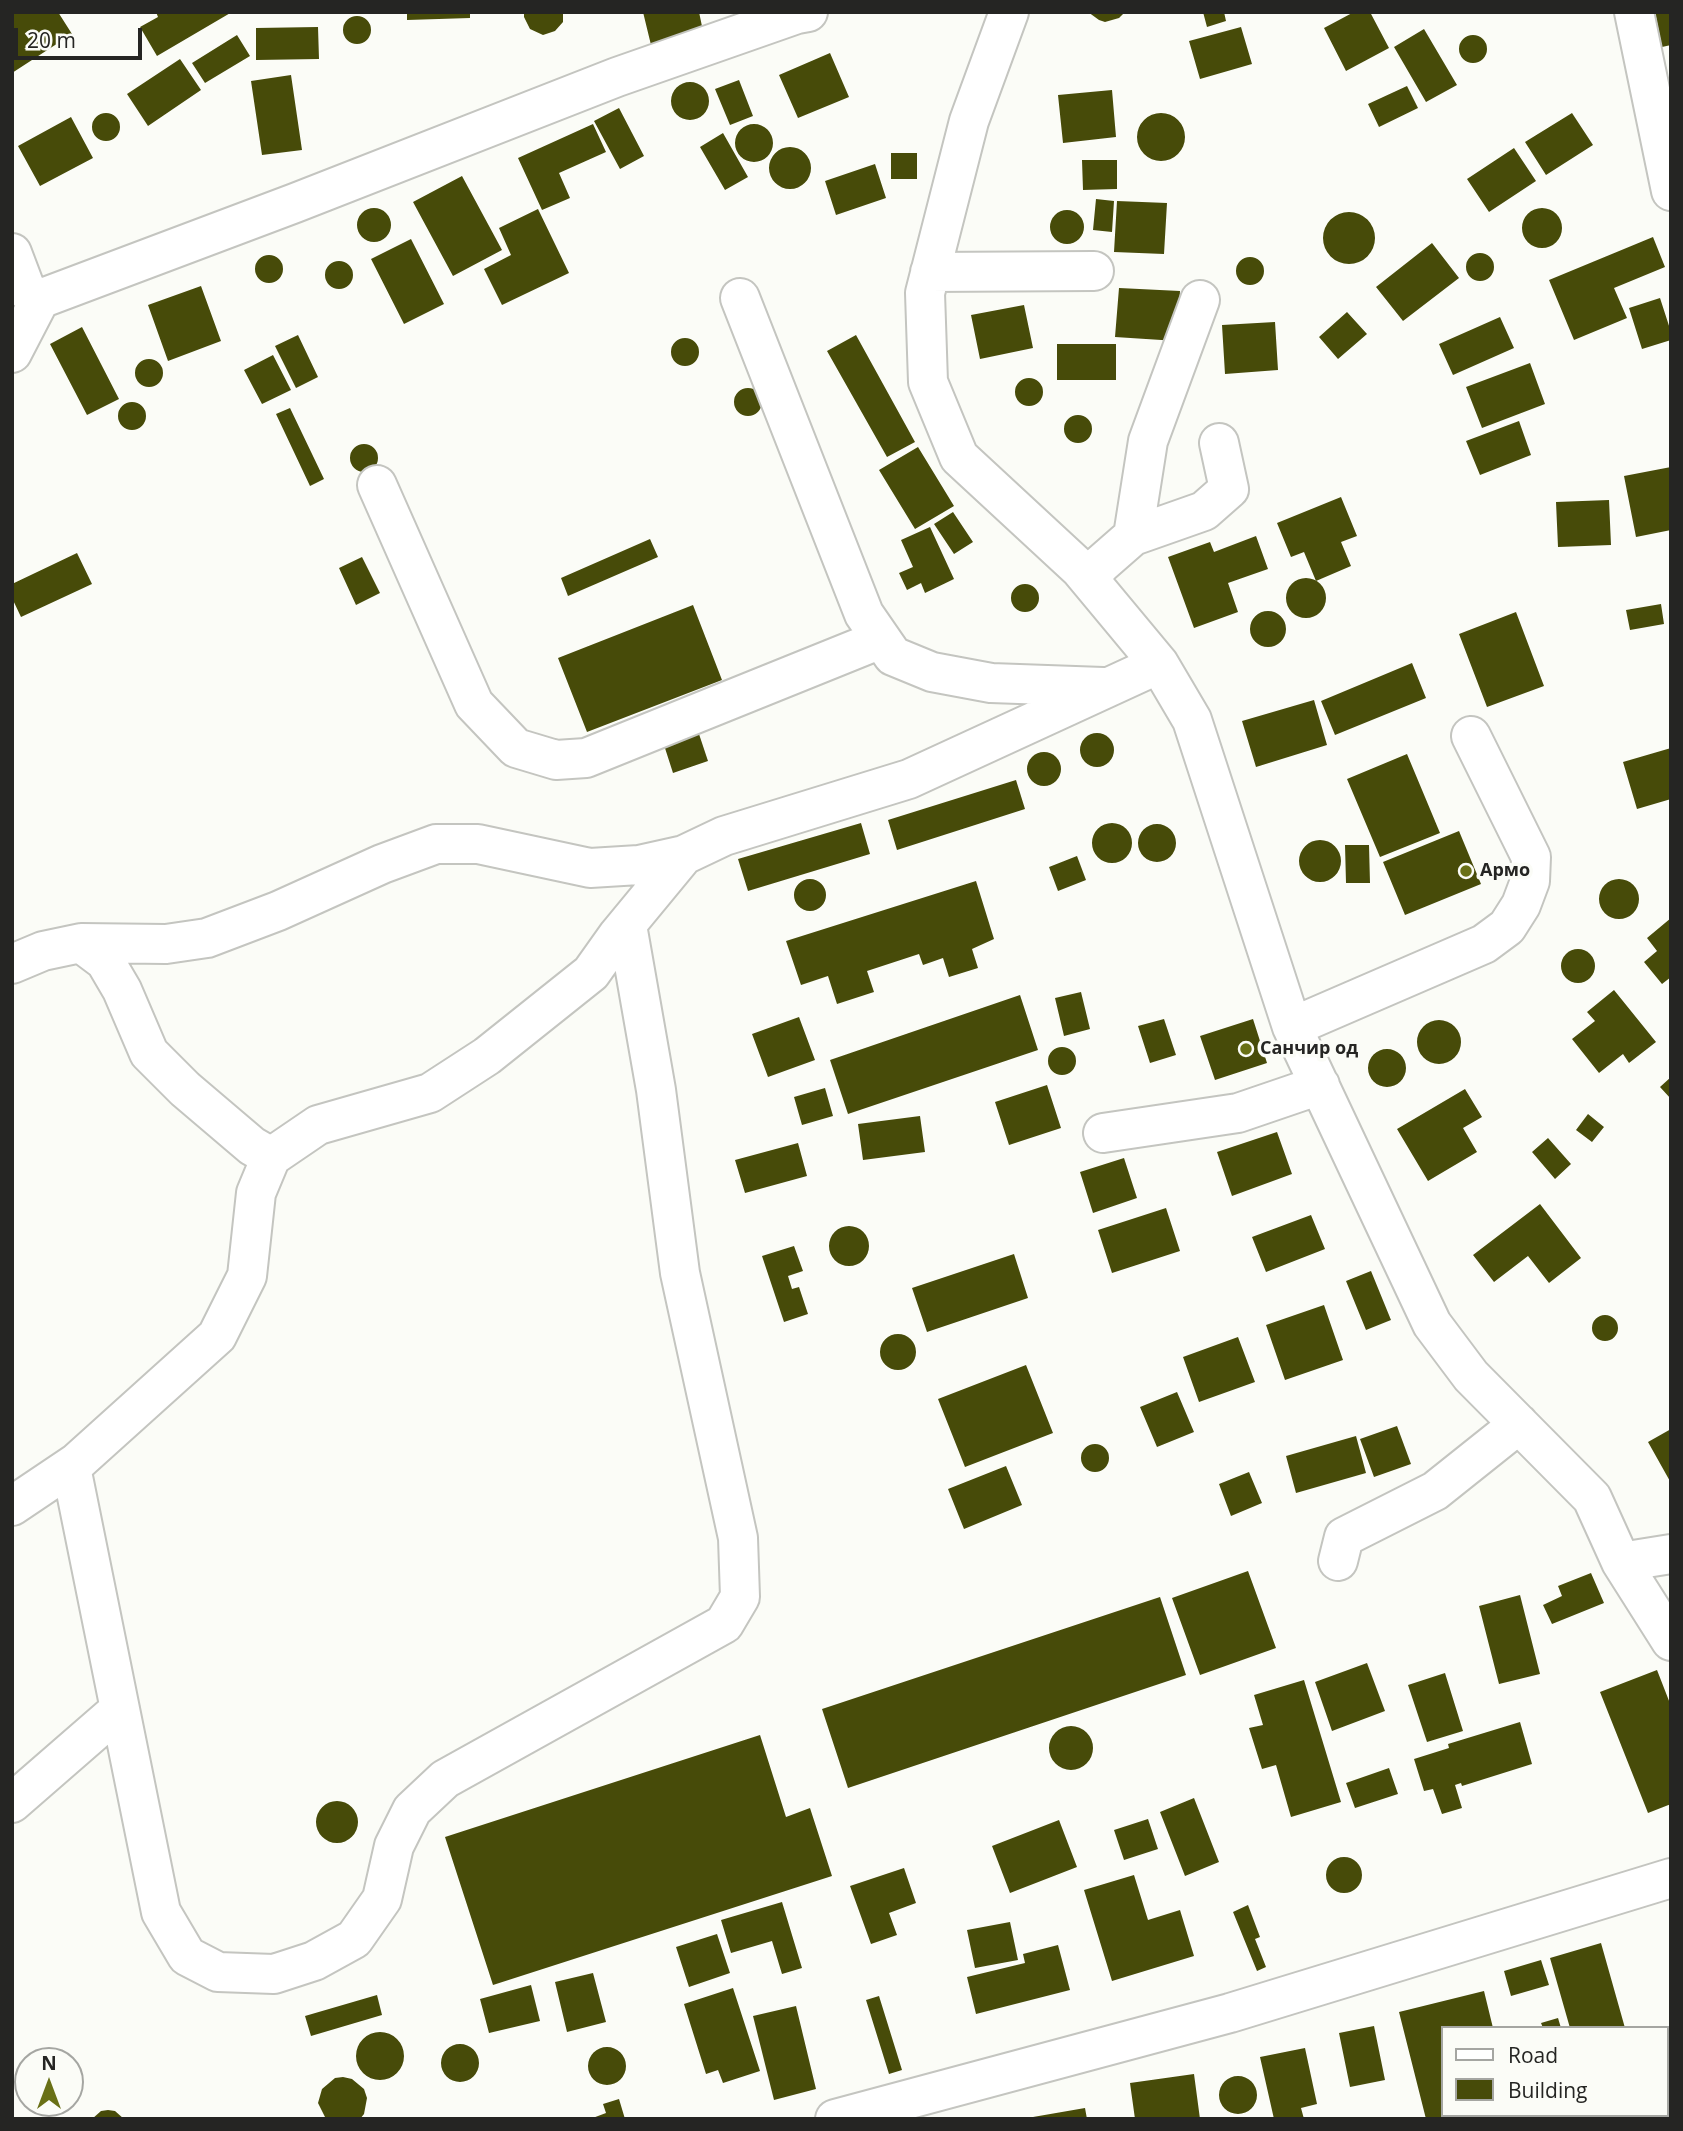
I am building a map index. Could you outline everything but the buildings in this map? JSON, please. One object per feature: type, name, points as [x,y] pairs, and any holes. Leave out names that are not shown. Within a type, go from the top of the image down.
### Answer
[{"type":"street","points":[[12,353],[40,299],[617,77],[808,12]]},
{"type":"street","points":[[1009,12],[969,121],[925,293],[928,382],[959,457],[1088,579],[1159,664],[1192,720],[1292,1027],[1432,1324],[1471,1376],[1592,1498],[1621,1562],[1671,1640]]},
{"type":"street","points":[[1634,12],[1671,191]]},
{"type":"street","points":[[12,253],[26,290],[40,299]]},
{"type":"street","points":[[930,272],[1094,271]]},
{"type":"street","points":[[740,298],[864,614],[893,656],[932,672],[991,683],[1112,687]]},
{"type":"street","points":[[1133,536],[1148,441],[1200,300]]},
{"type":"street","points":[[1088,579],[1133,536],[1204,511],[1229,489],[1219,443]]},
{"type":"street","points":[[377,485],[474,704],[516,748],[556,760],[586,758],[881,639]]},
{"type":"street","points":[[17,957],[81,943],[166,944],[208,938],[436,844],[478,844],[590,868],[639,865],[684,855],[724,836],[909,779],[1159,664]]},
{"type":"street","points":[[1292,1027],[1484,944],[1507,927],[1521,905],[1530,881],[1531,857],[1471,736]]},
{"type":"street","points":[[12,1506],[71,1466],[216,1336],[247,1276],[256,1194],[271,1157],[318,1125],[430,1093],[487,1056],[591,973],[684,855]]},
{"type":"street","points":[[71,1466],[161,1912],[187,1956],[218,1972],[274,1974],[314,1961],[354,1939],[382,1899],[394,1846],[412,1810],[445,1779],[724,1624],[740,1597],[738,1538],[680,1273],[656,1090],[627,925]]},
{"type":"street","points":[[81,943],[105,961],[122,990],[149,1053],[185,1089],[252,1146],[271,1157]]},
{"type":"street","points":[[1103,1133],[1238,1114],[1320,1085]]},
{"type":"street","points":[[1338,1561],[1344,1537],[1435,1491],[1519,1424]]},
{"type":"street","points":[[1621,1562],[1671,1554]]},
{"type":"street","points":[[12,1803],[120,1709]]},
{"type":"street","points":[[835,2119],[1230,2013],[1671,1878]]},
{"type":"place","name":"Армо","points":[[1466,871]]},
{"type":"place","name":"Санчир од","points":[[1246,1049]]}]
